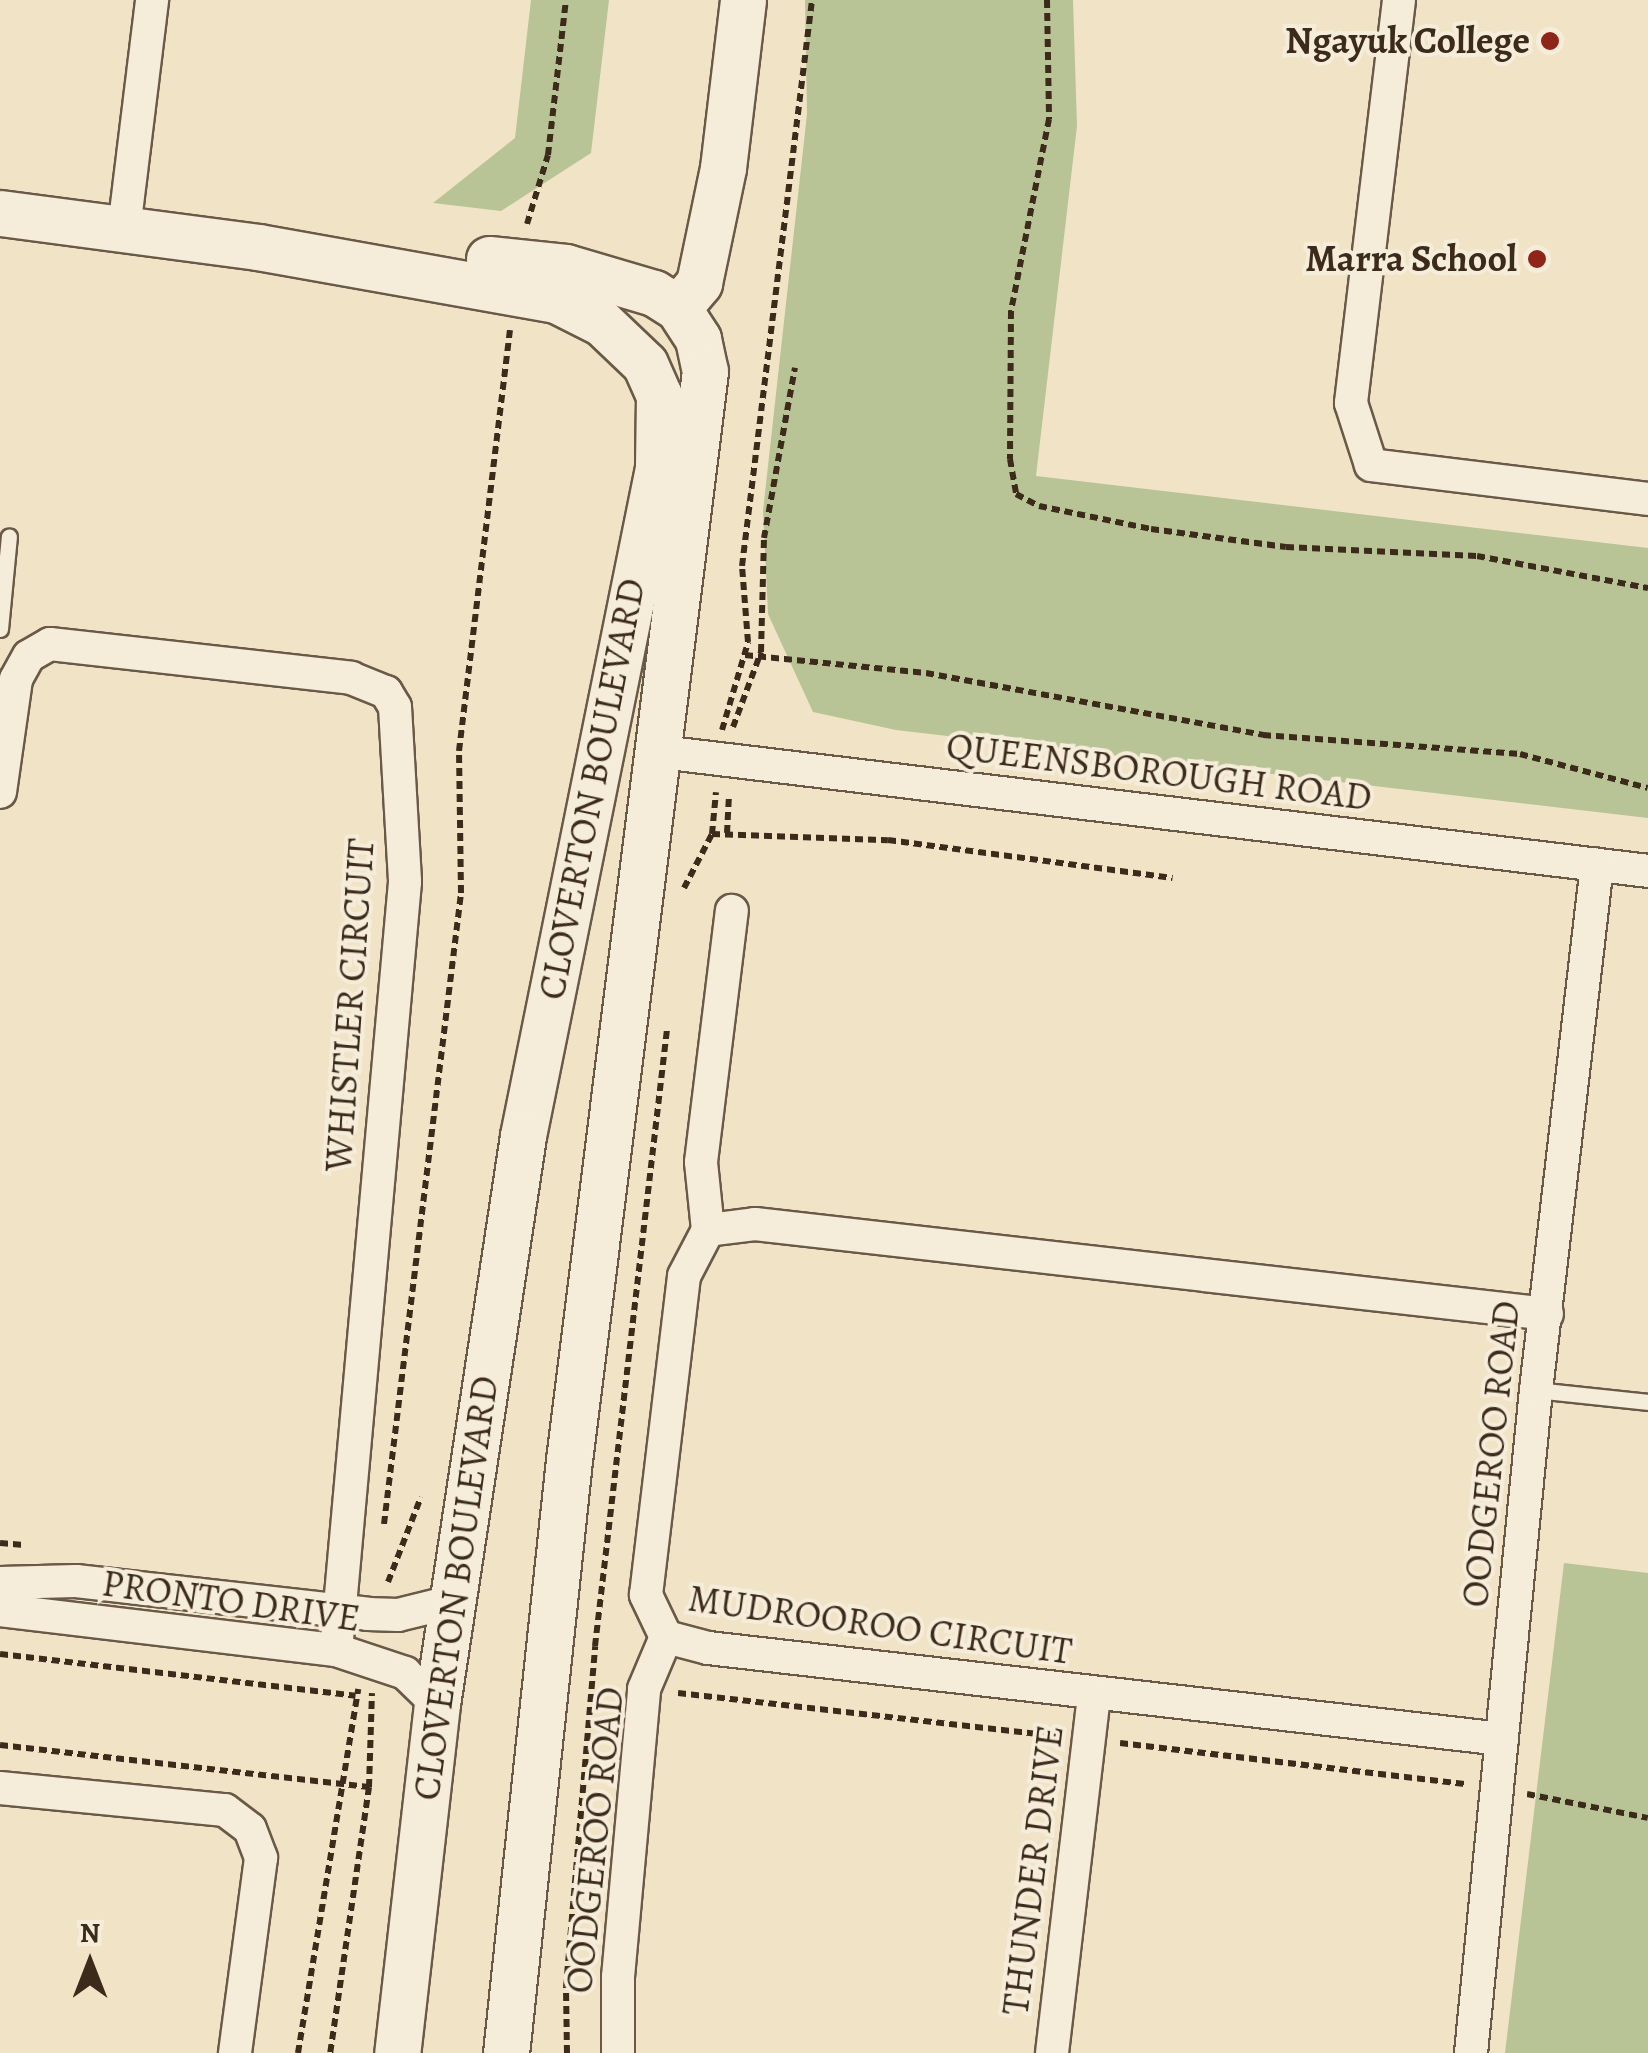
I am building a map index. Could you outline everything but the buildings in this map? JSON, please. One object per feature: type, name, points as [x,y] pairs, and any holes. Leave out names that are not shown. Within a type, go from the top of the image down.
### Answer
[{"type":"street","points":[[124,229],[152,0]]},
{"type":"street","points":[[678,308],[699,282],[743,0]]},
{"type":"street","points":[[1398,0],[1351,403],[1372,465],[1648,500]]},
{"type":"street","name":"CLOVERTON BOULEVARD","points":[[0,213],[518,276],[622,279],[678,308],[698,339],[705,371],[661,752],[569,1460],[506,2053]]},
{"type":"street","name":"CLOVERTON BOULEVARD","points":[[397,2053],[451,1602],[523,1136],[663,430],[659,395],[645,364],[613,333],[518,276]]},
{"type":"street","name":"WHISTLER CIRCUIT","points":[[0,792],[16,678],[29,656],[50,644],[351,678],[386,692],[395,707],[405,882],[340,1612],[350,1655]]},
{"type":"street","name":"QUEENSBOROUGH ROAD","points":[[661,752],[1648,871]]},
{"type":"street","name":"OODGEROO ROAD","points":[[1471,2053],[1536,1390],[1597,865]]},
{"type":"street","points":[[732,911],[701,1162],[708,1230],[756,1224],[1547,1314]]},
{"type":"street","name":"MUDROOROO CIRCUIT","points":[[708,1230],[684,1276],[646,1595],[666,1637],[708,1648],[1094,1696],[1502,1739]]},
{"type":"street","name":"PRONTO DRIVE","points":[[0,1583],[76,1581],[340,1612],[398,1615],[451,1602]]},
{"type":"street","name":"PRONTO DRIVE","points":[[0,1610],[350,1655],[405,1673],[437,1704]]},
{"type":"street","name":"OODGEROO ROAD","points":[[618,2053],[618,1977],[644,1689],[666,1637]]},
{"type":"street","name":"THUNDER DRIVE","points":[[1052,2053],[1094,1696]]},
{"type":"street","points":[[0,1788],[225,1810],[250,1830],[261,1858],[234,2053]]},
{"type":"lane","points":[[0,629],[9,536]]},
{"type":"lane","points":[[0,675],[9,720]]},
{"type":"lane","points":[[1536,1390],[1648,1402]]},
{"type":"path","points":[[380,1536],[391,1504],[461,892],[459,751],[518,276],[548,155],[566,0]]},
{"type":"path","points":[[727,833],[724,715],[744,655],[742,566],[812,0]]},
{"type":"path","points":[[1047,0],[1048,119],[1012,311],[1010,459],[1016,494],[1038,506],[1151,529],[1286,547],[1477,556],[1648,588]]},
{"type":"path","points":[[682,906],[684,887],[712,834],[734,710],[759,656],[764,538],[795,368]]},
{"type":"path","points":[[744,655],[926,673],[1263,734],[1520,754],[1648,788]]},
{"type":"path","points":[[712,834],[888,840],[1172,878]]},
{"type":"path","points":[[567,2053],[566,1987],[595,1646],[668,1023]]},
{"type":"path","points":[[0,1654],[357,1696]]},
{"type":"path","points":[[298,2053],[357,1696],[350,1655]]},
{"type":"green space","points":[[531,0],[609,0],[591,153],[501,211],[433,203],[515,138]]},
{"type":"green space","points":[[805,0],[1073,0],[1077,126],[1036,476],[1648,548],[1648,818],[896,730],[813,712],[768,614],[763,511],[807,114]]},
{"type":"green space","points":[[1564,1563],[1648,1573],[1648,2053],[1505,2053]]},
{"type":"place","name":"Ngayuk College","points":[[1550,41]]},
{"type":"place","name":"Marra School","points":[[1537,259]]}]
